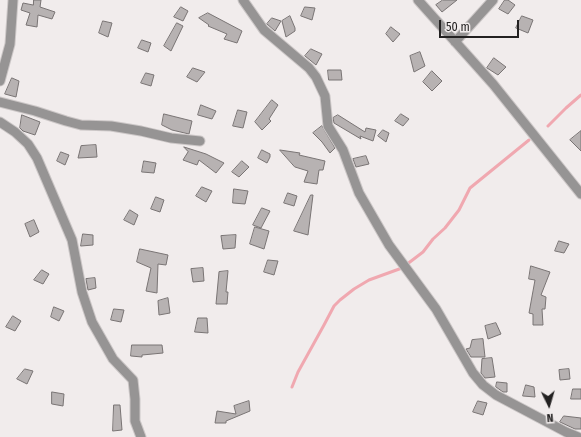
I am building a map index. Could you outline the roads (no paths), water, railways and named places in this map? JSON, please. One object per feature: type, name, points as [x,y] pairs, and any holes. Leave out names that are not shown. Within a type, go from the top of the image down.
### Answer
[{"type":"street","points":[[0,81],[10,44],[13,0]]},
{"type":"street","points":[[243,0],[264,30],[309,68],[316,77],[325,96],[328,126],[343,150],[359,193],[389,245],[436,309],[473,373],[483,386],[496,395],[578,437]]},
{"type":"street","points":[[418,0],[493,84],[581,194]]},
{"type":"street","points":[[455,42],[493,0]]},
{"type":"street","points":[[0,102],[36,111],[66,122],[80,125],[110,126],[171,138],[200,141]]},
{"type":"street","points":[[0,122],[15,132],[28,144],[37,158],[72,240],[82,292],[92,322],[113,359],[133,380],[135,421],[141,437]]},
{"type":"waterway","points":[[548,126],[581,95]]},
{"type":"waterway","points":[[292,387],[298,372],[334,306],[354,289],[369,280],[402,268],[423,252],[459,210],[470,188],[529,140]]}]
